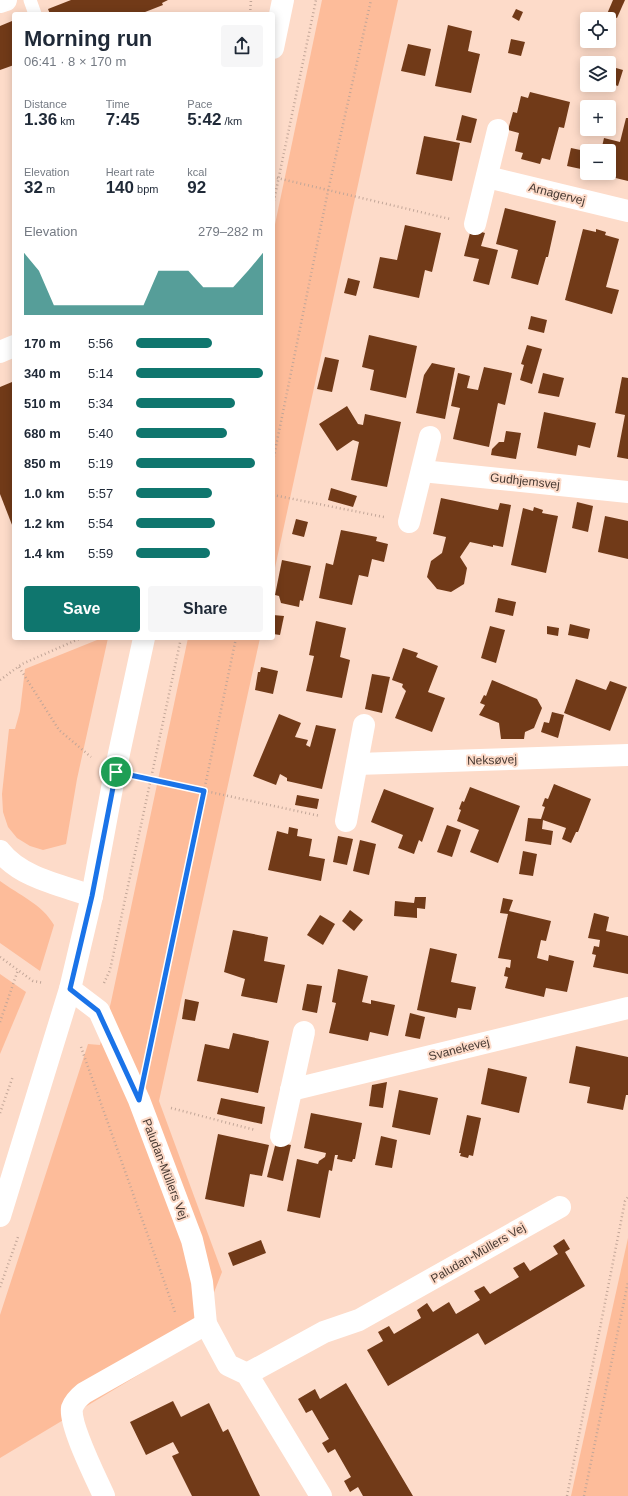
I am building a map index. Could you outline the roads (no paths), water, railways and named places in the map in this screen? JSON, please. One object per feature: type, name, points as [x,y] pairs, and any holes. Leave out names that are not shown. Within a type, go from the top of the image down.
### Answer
[{"type":"street","points":[[0,2],[6,0]]},
{"type":"street","points":[[275,38],[283,0]]},
{"type":"street","points":[[475,224],[498,130]]},
{"type":"street","name":"Arnagervej","points":[[486,177],[628,212]]},
{"type":"street","points":[[0,352],[12,347]]},
{"type":"street","points":[[409,522],[430,437]]},
{"type":"street","name":"Gudhjemsvej","points":[[422,471],[628,492]]},
{"type":"street","points":[[0,1216],[70,989],[92,896],[144,640]]},
{"type":"street","points":[[346,821],[364,725]]},
{"type":"street","name":"Neksøvej","points":[[357,764],[628,755]]},
{"type":"street","points":[[0,851],[16,866],[34,875],[92,896]]},
{"type":"street","name":"Paludan-Müllers Vej","points":[[70,989],[98,1011],[139,1100],[192,1240],[202,1282],[206,1324],[228,1365],[247,1374],[324,1332],[359,1320],[560,1207]]},
{"type":"street","name":"Svanekevej","points":[[291,1090],[628,1008]]},
{"type":"street","points":[[281,1136],[304,1032]]},
{"type":"street","points":[[0,1200],[16,1166]]},
{"type":"street","points":[[104,1496],[76,1430],[72,1417],[72,1407],[77,1399],[84,1393],[206,1324]]},
{"type":"street","points":[[247,1374],[321,1496]]},
{"type":"lane","points":[[30,0],[35,12]]}]
